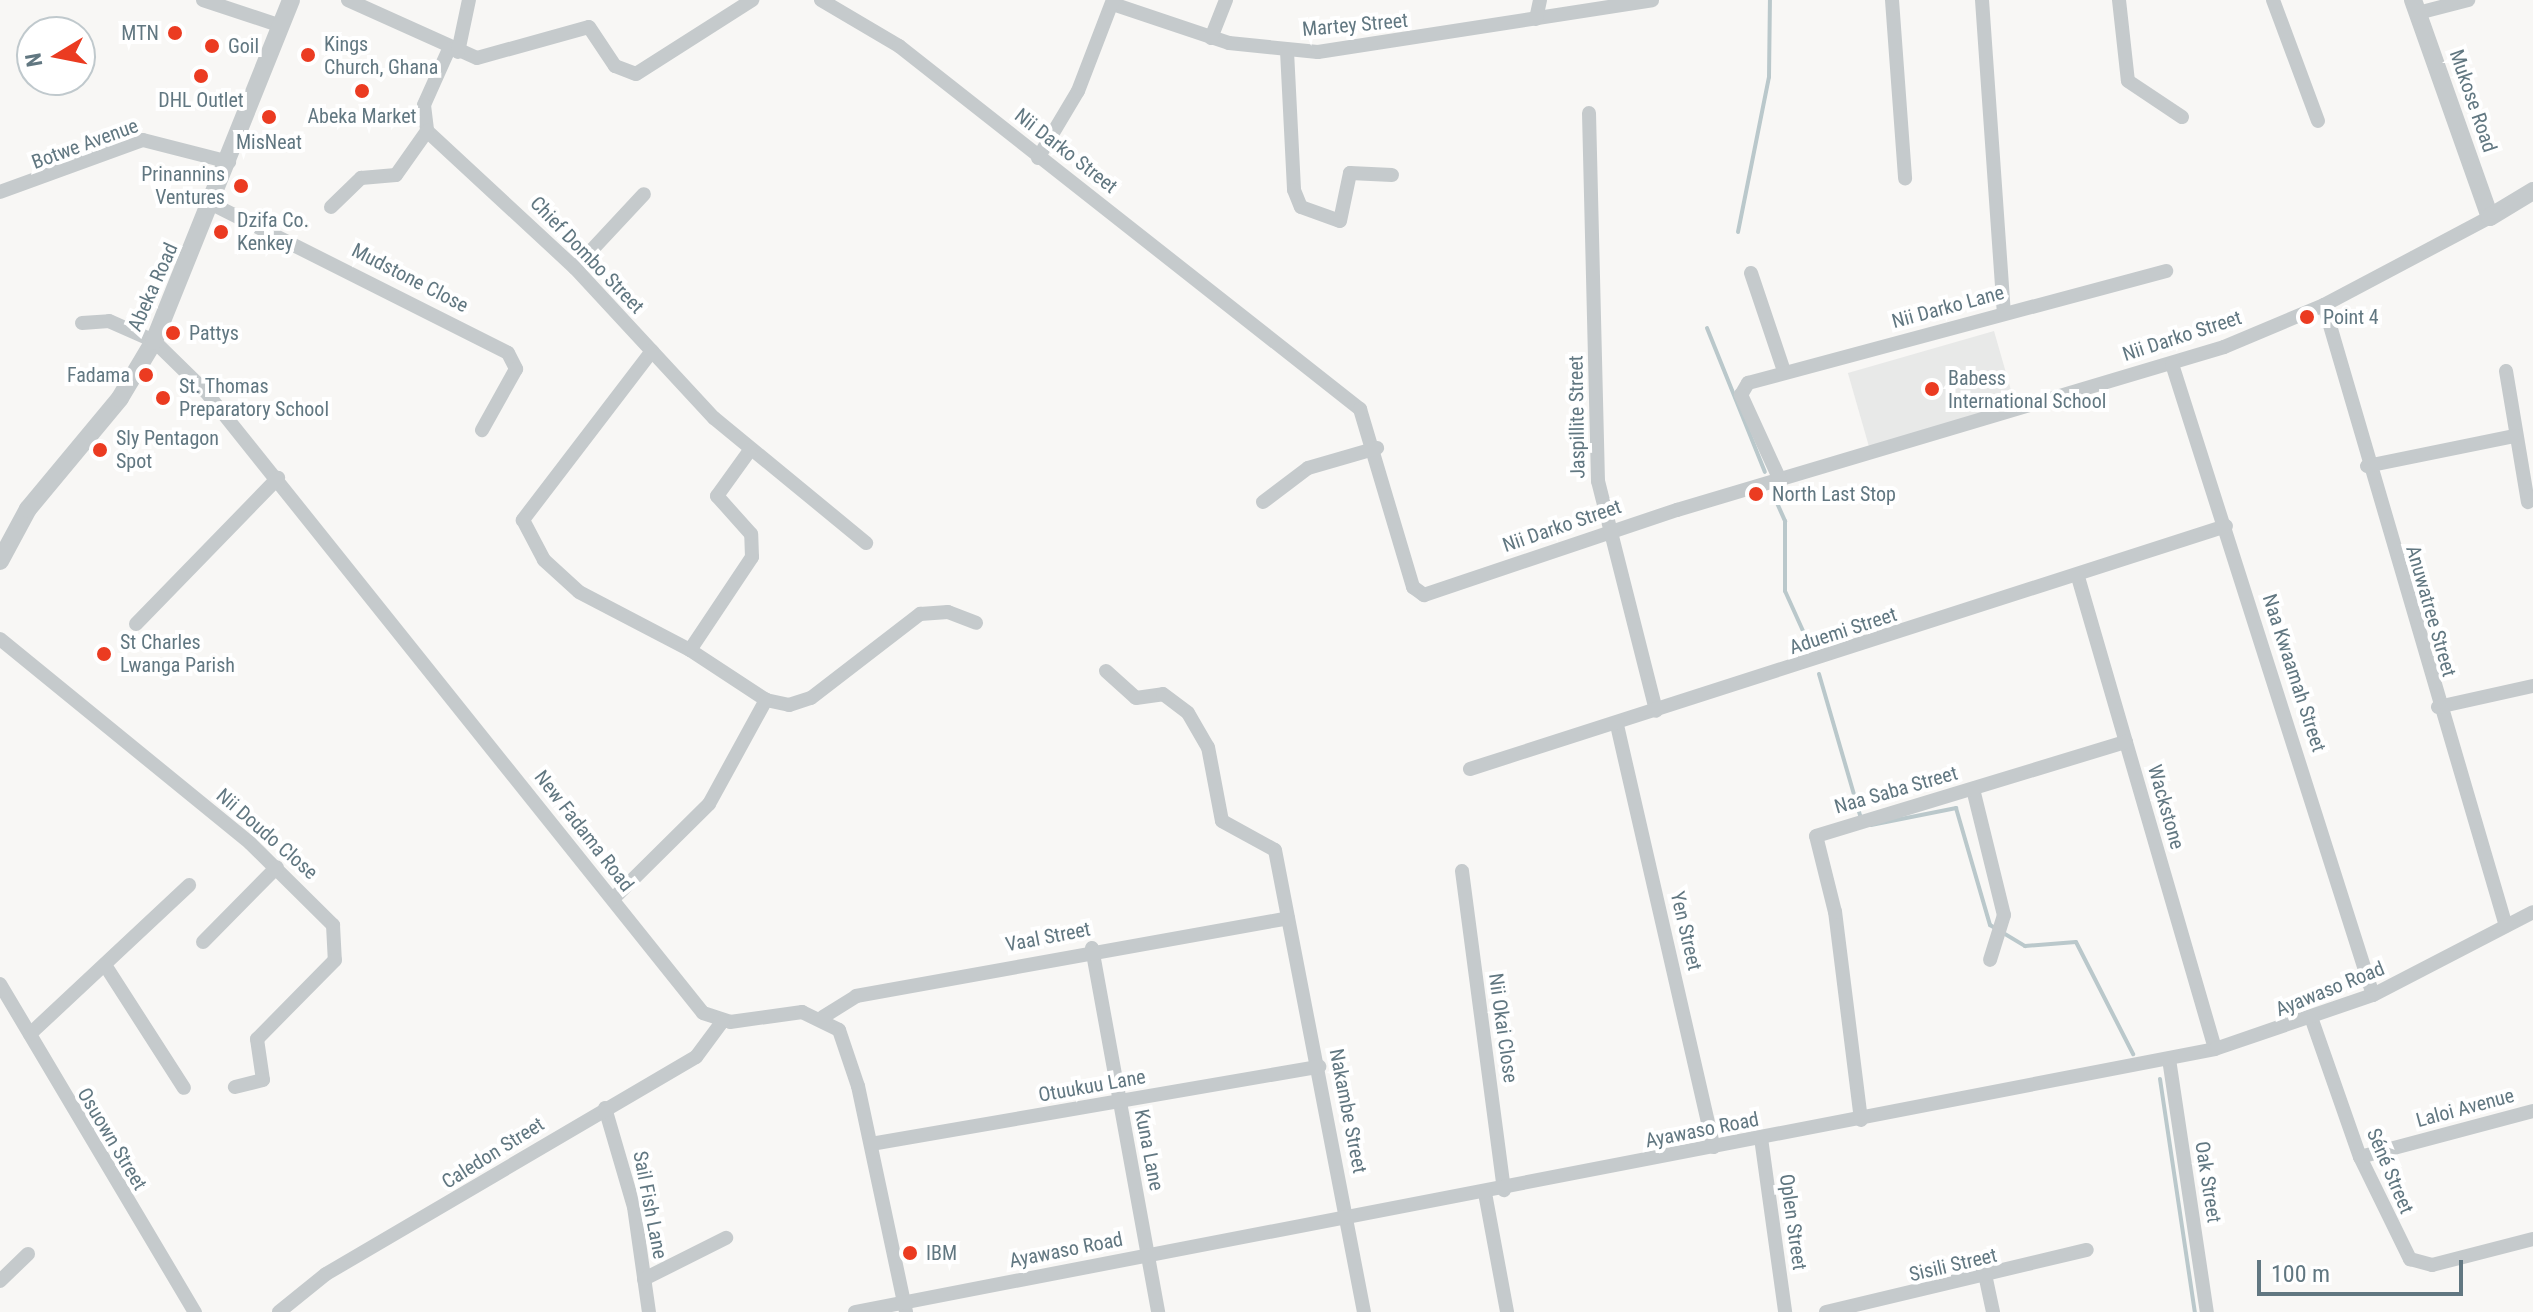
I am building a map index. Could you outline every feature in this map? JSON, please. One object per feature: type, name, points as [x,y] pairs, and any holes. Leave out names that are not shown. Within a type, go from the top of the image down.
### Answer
[{"type":"street","points":[[203,0],[281,26]]},
{"type":"street","name":"Abeka Road","points":[[0,561],[28,509],[120,398],[154,341],[229,162],[291,0]]},
{"type":"street","points":[[348,0],[454,50],[491,57],[589,27],[615,66],[636,74],[752,0]]},
{"type":"street","points":[[331,207],[361,178],[396,175],[427,131],[424,105],[454,50],[469,0]]},
{"type":"street","name":"Nii Darko Street","points":[[821,0],[899,46],[1360,409],[1377,448],[1404,560],[1424,595],[1755,487],[2172,364],[2324,305],[2533,191]]},
{"type":"street","points":[[1211,38],[1226,0]]},
{"type":"street","points":[[1536,19],[1540,0]]},
{"type":"street","name":"Martey Street","points":[[1113,2],[1211,38],[1287,51],[1354,49],[1652,0]]},
{"type":"street","points":[[1892,0],[1905,179]]},
{"type":"street","points":[[1982,0],[2004,313]]},
{"type":"street","points":[[2119,0],[2128,81],[2182,117]]},
{"type":"street","points":[[2273,0],[2318,121]]},
{"type":"street","points":[[2416,6],[2468,0]]},
{"type":"street","points":[[1038,158],[1078,91],[1113,2]]},
{"type":"street","name":"Mukose Road","points":[[2416,6],[2490,217]]},
{"type":"street","points":[[1287,51],[1294,190],[1301,207],[1340,221],[1350,173],[1392,175]]},
{"type":"street","name":"Jaspillite Street","points":[[1589,113],[1600,498],[1615,531],[1656,711]]},
{"type":"street","name":"Chief Dombo Street","points":[[427,131],[575,268],[750,450],[866,543]]},
{"type":"street","name":"Botwe Avenue","points":[[0,192],[143,140],[229,162]]},
{"type":"street","points":[[575,268],[644,194]]},
{"type":"street","name":"Mudstone Close","points":[[212,204],[508,353],[516,369],[482,430]]},
{"type":"street","name":"Nii Darko Lane","points":[[1777,481],[1743,389],[1784,371],[2166,271]]},
{"type":"street","points":[[1751,273],[1784,371]]},
{"type":"street","name":"Anuwatree Street","points":[[2324,305],[2367,466],[2506,926]]},
{"type":"street","points":[[82,323],[109,321],[154,341]]},
{"type":"street","name":"New Fadama Road","points":[[154,341],[278,478],[696,1006],[722,1022]]},
{"type":"street","points":[[652,351],[539,489],[523,520],[544,560],[579,592],[690,650],[766,700],[789,705],[811,698],[920,614],[948,612],[976,623]]},
{"type":"street","name":"Naa Kwaamah Street","points":[[2172,364],[2373,995]]},
{"type":"street","points":[[2506,371],[2528,502]]},
{"type":"street","points":[[2367,466],[2515,436]]},
{"type":"street","points":[[1263,502],[1308,468],[1377,448]]},
{"type":"street","points":[[690,650],[752,557],[751,534],[717,496],[750,450]]},
{"type":"street","points":[[136,624],[278,478]]},
{"type":"street","name":"Aduemi Street","points":[[1470,769],[2078,577],[2226,526]]},
{"type":"street","name":"Wackstone","points":[[2078,577],[2215,1049]]},
{"type":"street","name":"Nii Doudo Close","points":[[0,639],[277,867],[333,925],[336,951],[257,1039],[263,1080],[235,1087]]},
{"type":"street","name":"Nakambe Street","points":[[1106,671],[1136,698],[1168,695],[1198,725],[1219,816],[1273,845],[1349,1219],[1364,1312]]},
{"type":"street","points":[[2438,707],[2533,686]]},
{"type":"street","points":[[613,899],[709,804],[766,700]]},
{"type":"street","name":"Yen Street","points":[[1617,725],[1714,1147]]},
{"type":"street","name":"Naa Saba Street","points":[[1861,1120],[1835,912],[1814,849],[1820,833],[1860,818],[1973,789],[2126,742]]},
{"type":"street","points":[[1973,789],[2004,915],[2001,939],[1990,960]]},
{"type":"street","points":[[203,942],[277,867]]},
{"type":"street","name":"Nii Okai Close","points":[[1462,871],[1504,1190]]},
{"type":"street","points":[[30,1034],[189,885]]},
{"type":"street","name":"Ayawaso Road","points":[[855,1312],[905,1306],[1148,1255],[1504,1190],[2215,1049],[2312,1020],[2373,995],[2533,912]]},
{"type":"street","name":"Vaal Street","points":[[823,1017],[856,996],[1092,948],[1288,918]]},
{"type":"street","name":"Kuna Lane","points":[[1092,948],[1158,1312]]},
{"type":"street","points":[[105,965],[184,1088]]},
{"type":"street","name":"Osuown Street","points":[[0,984],[195,1312]]},
{"type":"street","points":[[722,1022],[802,1012],[823,1017],[845,1039],[905,1306]]},
{"type":"street","name":"Séné Street","points":[[2312,1020],[2360,1157],[2416,1264],[2533,1239]]},
{"type":"street","name":"Caledon Street","points":[[279,1312],[326,1274],[696,1057],[722,1022]]},
{"type":"street","name":"Oak Street","points":[[2169,1059],[2207,1312]]},
{"type":"street","name":"Otuukuu Lane","points":[[871,1144],[1319,1067]]},
{"type":"street","name":"Sail Fish Lane","points":[[605,1108],[625,1165],[649,1312]]},
{"type":"street","name":"Laloi Avenue","points":[[2360,1157],[2533,1111]]},
{"type":"street","name":"Oplen Street","points":[[1761,1138],[1785,1312]]},
{"type":"street","points":[[1485,1193],[1507,1312]]},
{"type":"street","points":[[644,1279],[726,1238]]},
{"type":"street","name":"Sisili Street","points":[[1826,1312],[1861,1309],[1986,1279],[2087,1250]]},
{"type":"street","points":[[0,1281],[28,1254]]},
{"type":"street","points":[[1986,1279],[1993,1312]]},
{"type":"shaded area","name":"Babess International School","points":[[1994,331],[2015,405],[1869,447],[1848,373]]},
{"type":"waterway","points":[[1738,232],[1769,77],[1770,0]]},
{"type":"waterway","points":[[1707,328],[1765,472]]},
{"type":"waterway","points":[[1773,494],[1785,521],[1785,591],[1813,653]]},
{"type":"waterway","points":[[1819,674],[1861,819]]},
{"type":"waterway","points":[[1871,825],[1956,808],[1990,925],[2025,946],[2076,942],[2133,1054]]},
{"type":"waterway","points":[[2160,1079],[2195,1312]]},
{"type":"place","name":"MTN","points":[[175,33]]},
{"type":"place","name":"Goil","points":[[212,46]]},
{"type":"place","name":"Kings Church, Ghana","points":[[308,55]]},
{"type":"place","name":"DHL Outlet","points":[[201,76]]},
{"type":"place","name":"Abeka Market","points":[[362,91]]},
{"type":"place","name":"MisNeat","points":[[269,117]]},
{"type":"place","name":"Prinannins Ventures","points":[[241,186]]},
{"type":"place","name":"Dzifa Co. Kenkey","points":[[221,232]]},
{"type":"place","name":"Point 4","points":[[2307,317]]},
{"type":"place","name":"Pattys","points":[[173,333]]},
{"type":"place","name":"Fadama","points":[[146,375]]},
{"type":"place","name":"Babess International School","points":[[1932,389]]},
{"type":"place","name":"St. Thomas Preparatory School","points":[[163,398]]},
{"type":"place","name":"Sly Pentagon Spot","points":[[100,450]]},
{"type":"place","name":"North Last Stop","points":[[1756,494]]},
{"type":"place","name":"St Charles Lwanga Parish","points":[[104,654]]},
{"type":"place","name":"IBM","points":[[910,1253]]}]
